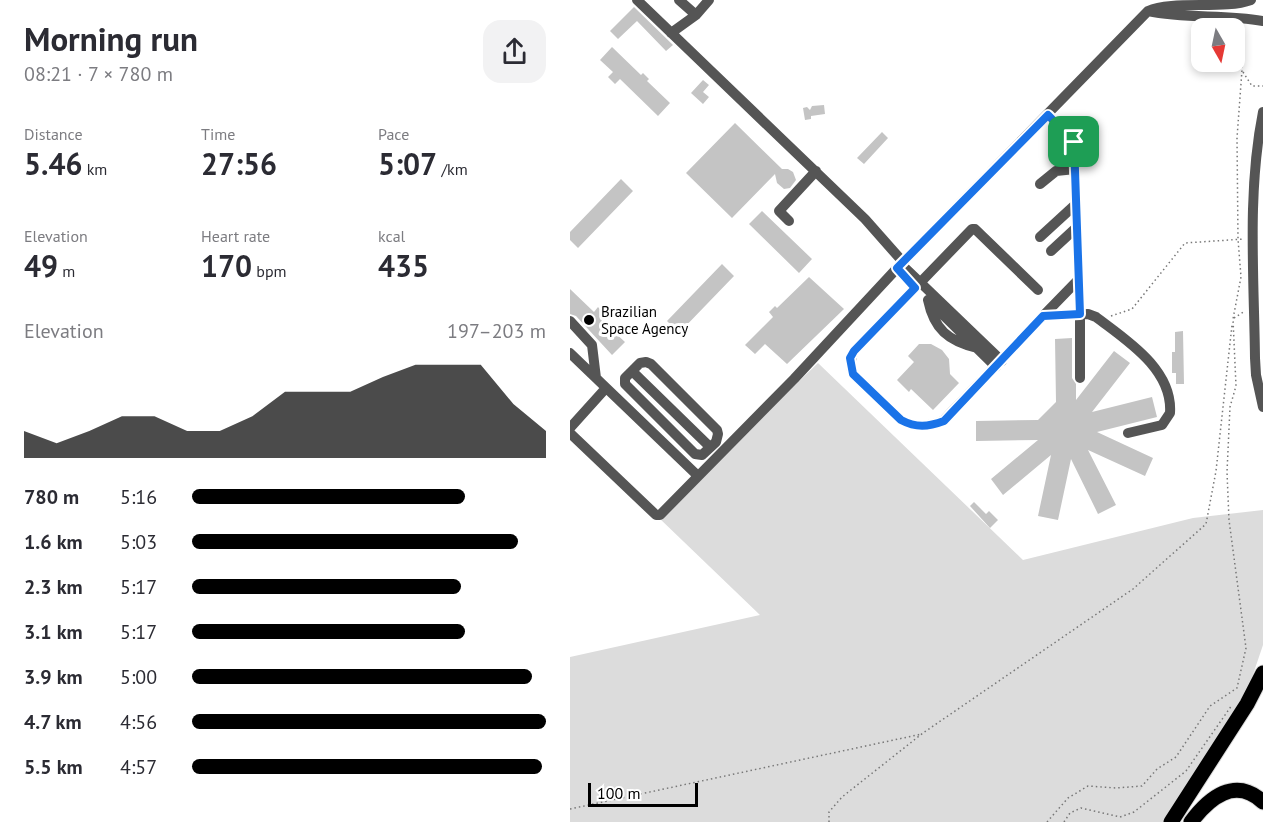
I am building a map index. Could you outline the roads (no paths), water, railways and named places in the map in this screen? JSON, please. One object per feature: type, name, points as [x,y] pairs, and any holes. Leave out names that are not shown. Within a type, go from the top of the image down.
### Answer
[{"type":"highway","points":[[1170,822],[1248,704],[1263,673]]},
{"type":"highway","points":[[1191,822],[1211,799],[1234,790],[1256,795],[1263,802]]},
{"type":"lane","points":[[637,0],[865,219],[928,300],[982,347]]},
{"type":"lane","points":[[679,0],[696,15]]},
{"type":"lane","points":[[671,33],[696,15],[709,0]]},
{"type":"lane","points":[[606,388],[570,430],[656,515],[660,515],[1152,8],[1205,1],[1242,3],[1251,0]]},
{"type":"lane","points":[[1205,1],[1206,16]]},
{"type":"lane","points":[[1152,8],[1263,21]]},
{"type":"lane","points":[[1263,112],[1254,174],[1253,238],[1256,375],[1263,407]]},
{"type":"lane","points":[[1048,115],[1074,142],[1080,378]]},
{"type":"lane","points":[[1040,184],[1056,171],[1075,169]]},
{"type":"lane","points":[[789,221],[779,211],[816,171]]},
{"type":"lane","points":[[777,195],[787,203]]},
{"type":"lane","points":[[1040,237],[1076,204]]},
{"type":"lane","points":[[1050,250],[1077,227]]},
{"type":"lane","points":[[1038,290],[974,229],[854,351],[850,358],[853,374],[901,420],[910,425],[921,427],[944,421],[1079,279]]},
{"type":"lane","points":[[918,286],[999,364]]},
{"type":"lane","points":[[1043,316],[1088,314],[1135,347],[1153,365],[1162,380],[1171,406],[1170,413],[1162,425],[1128,433]]},
{"type":"lane","points":[[570,321],[592,345],[596,378]]},
{"type":"lane","points":[[570,353],[698,476]]},
{"type":"lane","points":[[643,362],[651,364],[717,430],[718,438],[702,455],[695,454],[645,406],[626,384],[625,378],[632,371],[643,362]]},
{"type":"lane","points":[[632,371],[710,447]]},
{"type":"lane","points":[[635,416],[645,406]]},
{"type":"place","name":"Brazilian Space Agency","points":[[589,320]]}]
